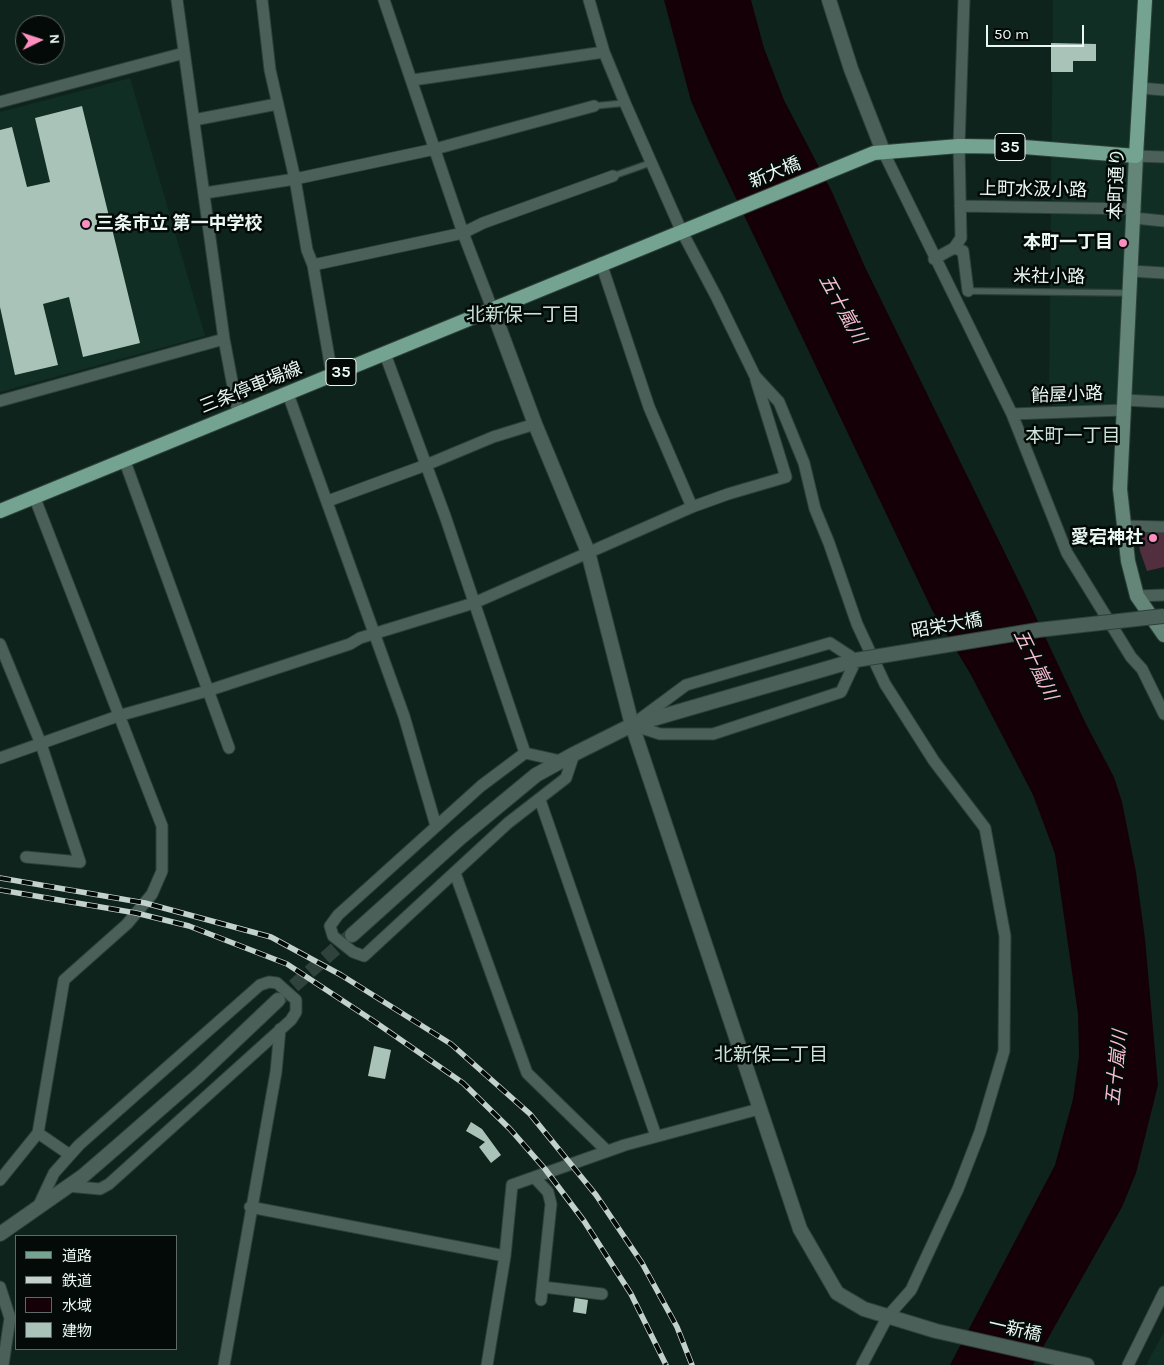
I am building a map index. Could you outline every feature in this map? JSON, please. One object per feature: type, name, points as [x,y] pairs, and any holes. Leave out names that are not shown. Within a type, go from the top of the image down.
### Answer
[{"type":"main road","name":"本町通り","points":[[1137,596],[1128,561],[1120,489],[1145,0]]},
{"type":"main road","name":"35","points":[[878,152],[958,146],[1024,147],[1136,156]]},
{"type":"main road","name":"新大橋","points":[[686,228],[878,152]]},
{"type":"main road","name":"三条停車場線","points":[[0,511],[493,311],[686,228]]},
{"type":"main road","points":[[1137,596],[1164,635]]},
{"type":"street","points":[[176,0],[205,193],[224,338],[238,413]]},
{"type":"street","points":[[262,0],[270,70],[295,179],[307,250],[313,265],[332,375]]},
{"type":"street","points":[[384,0],[413,80],[463,232],[493,311]]},
{"type":"street","points":[[0,758],[118,716],[207,690],[474,604],[692,507],[786,477],[755,376],[716,296],[686,228],[650,163],[604,52],[589,0]]},
{"type":"street","points":[[829,0],[878,152],[1012,414],[1066,553],[1131,656],[1142,669],[1164,714]]},
{"type":"street","points":[[934,259],[954,248],[961,238],[958,146],[964,0]]},
{"type":"street","points":[[413,80],[604,52]]},
{"type":"street","points":[[0,102],[184,53]]},
{"type":"street","points":[[1140,88],[1164,90]]},
{"type":"street","points":[[194,120],[277,104]]},
{"type":"street","points":[[205,193],[295,179],[435,149],[594,106]]},
{"type":"street","points":[[1136,156],[1164,157]]},
{"type":"street","points":[[313,265],[463,232],[613,176]]},
{"type":"street","name":"上町水汲小路","points":[[960,206],[1134,214],[1164,221]]},
{"type":"street","points":[[954,248],[963,251],[968,291]]},
{"type":"street","points":[[601,263],[649,407],[692,507]]},
{"type":"street","points":[[1131,271],[1164,273]]},
{"type":"street","name":"一新橋","points":[[493,311],[535,424],[588,552],[632,725],[800,1229],[837,1293],[864,1309],[936,1331],[1087,1365]]},
{"type":"street","points":[[0,401],[224,338]]},
{"type":"street","points":[[385,354],[426,465],[525,753]]},
{"type":"street","points":[[755,376],[779,402],[804,463],[815,509],[829,543],[856,624],[885,684],[934,761],[985,828],[1005,936],[1004,1051],[980,1132],[958,1188],[911,1290],[888,1316],[862,1365]]},
{"type":"street","points":[[288,394],[404,716],[436,826]]},
{"type":"street","name":"飴屋小路","points":[[1012,414],[1164,402]]},
{"type":"street","points":[[328,501],[426,465],[493,437],[535,424]]},
{"type":"street","points":[[124,460],[228,748]]},
{"type":"street","points":[[0,1180],[38,1133],[64,980],[127,924],[152,894],[162,871],[162,826],[34,496]]},
{"type":"street","points":[[1123,526],[1164,527]]},
{"type":"street","points":[[1137,596],[1164,595]]},
{"type":"street","name":"昭栄大橋","points":[[352,935],[460,837],[536,776],[574,754],[632,725],[856,660],[1038,630],[1164,616]]},
{"type":"street","points":[[830,643],[856,660],[841,692],[713,734],[660,734],[632,725],[686,685],[830,643]]},
{"type":"street","points":[[0,644],[41,744],[80,862],[26,857]]},
{"type":"street","points":[[562,761],[525,753],[481,786],[338,915],[330,926],[333,936],[353,952],[364,956],[508,823],[566,778],[574,754]]},
{"type":"street","points":[[540,800],[656,1136]]},
{"type":"street","points":[[455,872],[527,1073],[608,1151]]},
{"type":"street","points":[[38,1207],[54,1173],[70,1155],[260,985],[269,982],[277,983],[296,1000],[296,1012],[280,1029],[109,1184],[100,1189],[67,1186]]},
{"type":"street","points":[[0,1234],[67,1186],[120,1144],[199,1075],[278,1000]]},
{"type":"street","points":[[224,1365],[250,1207],[276,1072],[280,1029]]},
{"type":"street","points":[[488,1365],[505,1256],[512,1185],[656,1136],[759,1110]]},
{"type":"street","points":[[38,1133],[70,1155]]},
{"type":"street","points":[[534,1177],[548,1192],[551,1204],[541,1300]]},
{"type":"street","points":[[250,1207],[505,1256]]},
{"type":"street","points":[[0,1287],[10,1318],[2,1365]]},
{"type":"street","points":[[543,1287],[602,1294]]},
{"type":"street","points":[[1128,1365],[1153,1318],[1164,1292]]},
{"type":"street","points":[[1153,1318],[1164,1323]]},
{"type":"lane","points":[[594,106],[625,103]]},
{"type":"lane","points":[[613,176],[650,163]]},
{"type":"lane","name":"米社小路","points":[[968,291],[1129,293]]},
{"type":"shaded area","points":[[1053,0],[1164,0],[1164,408],[1049,405]]},
{"type":"shaded area","name":"三条市立 第一中学校","points":[[130,78],[205,336],[0,392],[0,112]]},
{"type":"shaded area","points":[[1137,531],[1164,532],[1164,567],[1147,571],[1140,551]]},
{"type":"shaded area","points":[[1164,1332],[1164,1365],[1146,1365]]},
{"type":"water","name":"五十嵐川","points":[[664,0],[751,0],[764,48],[784,100],[832,192],[865,267],[1026,596],[1086,724],[1114,777],[1122,802],[1136,872],[1145,939],[1158,1085],[1136,1173],[1122,1207],[1033,1365],[950,1365],[1055,1165],[1073,1099],[1079,1056],[1078,1014],[1055,854],[1033,795],[971,675],[932,610],[711,146],[691,101]]},
{"type":"building","points":[[1051,43],[1096,44],[1096,61],[1073,61],[1073,72],[1051,72]]},
{"type":"building","points":[[82,106],[140,343],[83,357],[69,297],[43,304],[58,365],[15,375],[0,307],[0,130],[12,127],[27,187],[50,182],[35,118]]},
{"type":"building","points":[[374,1046],[391,1050],[385,1079],[368,1076]]},
{"type":"building","points":[[471,1122],[482,1129],[501,1155],[491,1163],[479,1147],[485,1142],[466,1131]]},
{"type":"building","points":[[575,1298],[588,1300],[586,1314],[573,1312]]},
{"type":"tunnel","points":[[278,1000],[351,935]]},
{"type":"railway","points":[[0,878],[145,903],[271,937],[341,975],[451,1044],[530,1114],[596,1195],[642,1263],[677,1327],[692,1365]]},
{"type":"railway","points":[[0,890],[136,913],[189,926],[287,964],[463,1083],[510,1129],[545,1169],[584,1221],[631,1294],[666,1365]]},
{"type":"place","name":"三条市立 第一中学校","points":[[86,224]]},
{"type":"place","name":"本町一丁目","points":[[1123,243]]},
{"type":"place","name":"愛宕神社","points":[[1153,538]]},
{"type":"district","name":"北新保一丁目","points":[[523,316]]},
{"type":"district","name":"本町一丁目","points":[[1073,437]]},
{"type":"district","name":"北新保二丁目","points":[[771,1056]]}]
